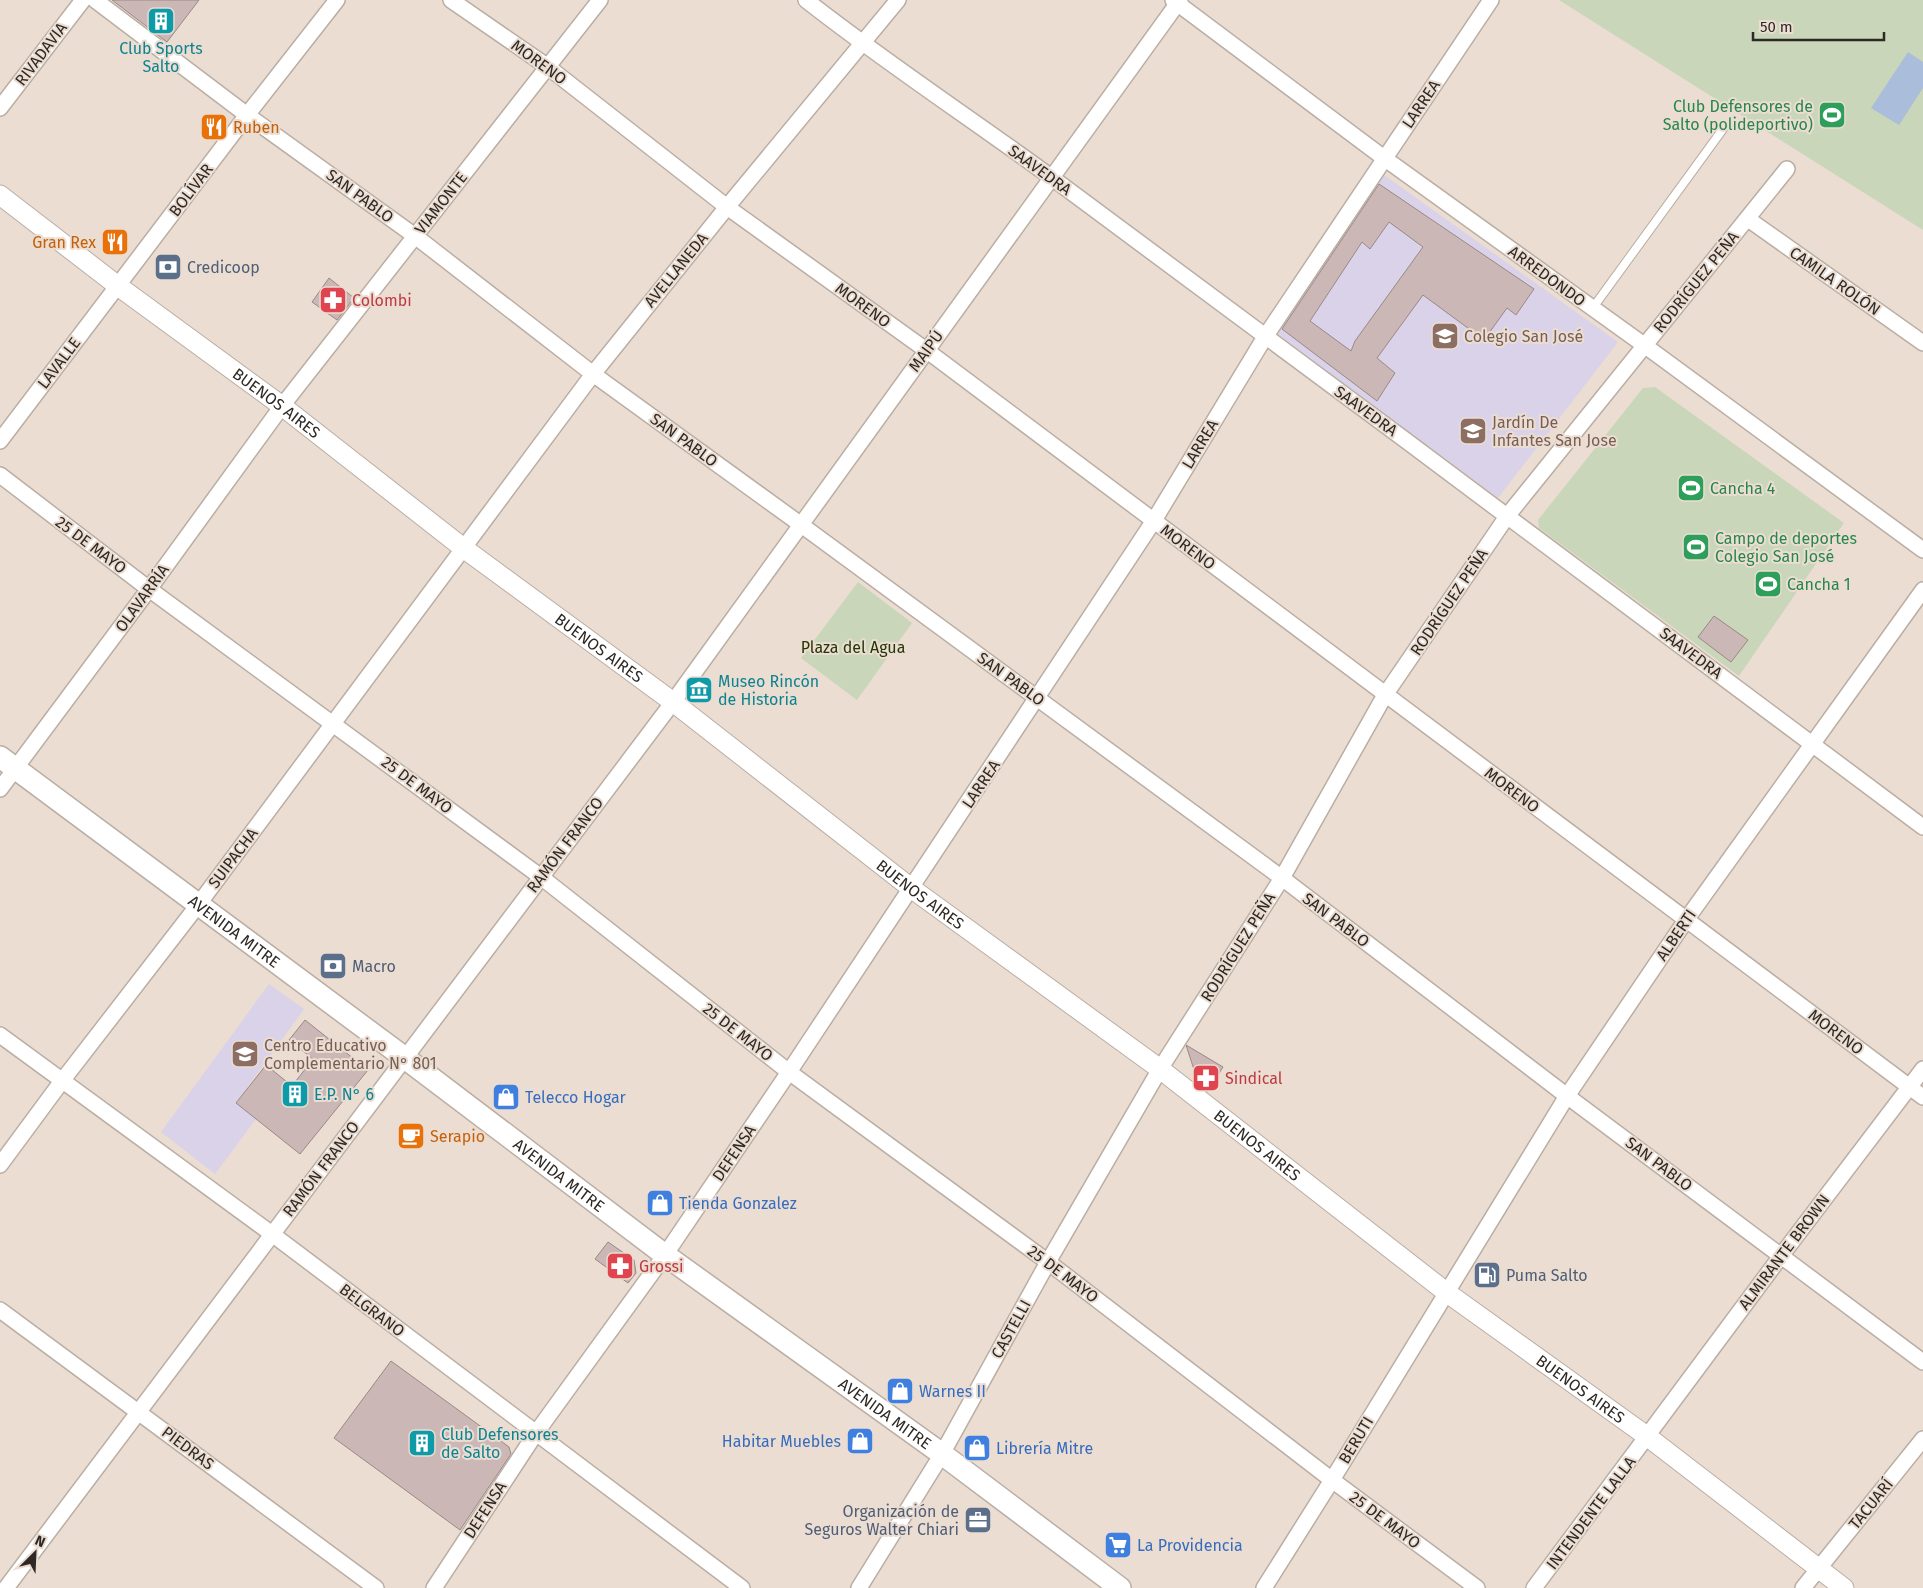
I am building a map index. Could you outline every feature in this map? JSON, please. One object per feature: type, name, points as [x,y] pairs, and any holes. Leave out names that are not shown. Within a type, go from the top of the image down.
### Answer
[{"type":"main road","name":"AVENIDA MITRE","points":[[8,763],[405,1058],[664,1255],[942,1454],[1120,1588]]},
{"type":"street","name":"RIVADAVIA","points":[[0,108],[83,0]]},
{"type":"street","name":"SAN PABLO","points":[[95,0],[247,115],[415,236],[592,374],[800,524],[1282,878],[1567,1096],[1923,1362]]},
{"type":"street","name":"BOLÍVAR","points":[[118,286],[247,115],[337,0]]},
{"type":"street","name":"MORENO","points":[[450,0],[548,67],[727,207],[926,350],[1153,522],[1923,1097]]},
{"type":"street","name":"VIAMONTE","points":[[282,406],[600,0]]},
{"type":"street","name":"SAAVEDRA","points":[[806,0],[862,44],[1051,177],[1508,515],[1923,827]]},
{"type":"street","name":"AVELLANEDA","points":[[462,547],[592,374],[898,0]]},
{"type":"street","name":"ARREDONDO","points":[[1177,1],[1384,158],[1644,345],[1923,550]]},
{"type":"street","name":"MAIPÚ","points":[[672,702],[1177,1]]},
{"type":"street","name":"LARREA","points":[[911,888],[1153,522],[1265,337],[1488,2]]},
{"type":"street","name":"RODRÍGUEZ PEÑA","points":[[1160,1069],[1282,878],[1385,695],[1508,515],[1787,169]]},
{"type":"street","name":"BUENOS AIRES","points":[[0,195],[118,286],[282,406],[462,547],[672,702],[911,888],[1160,1069],[1446,1292],[1648,1437],[1844,1588]]},
{"type":"street","name":"CAMILA ROLÓN","points":[[1748,219],[1923,343]]},
{"type":"street","name":"LAVALLE","points":[[0,441],[118,286]]},
{"type":"street","name":"OLAVARRÍA","points":[[0,788],[8,763],[149,589],[282,406]]},
{"type":"street","name":"25 DE MAYO","points":[[0,475],[149,589],[541,877],[789,1072],[1048,1262],[1332,1480],[1477,1588]]},
{"type":"street","name":"SUIPACHA","points":[[0,1165],[62,1081],[198,905],[462,547]]},
{"type":"street","name":"ALBERTI","points":[[1446,1292],[1567,1096],[1686,920],[1923,590]]},
{"type":"street","name":"RAMÓN FRANCO","points":[[5,1586],[672,702]]},
{"type":"street","name":"DEFENSA","points":[[434,1588],[536,1433],[664,1255],[789,1072],[911,888]]},
{"type":"street","name":"BELGRANO","points":[[0,1035],[272,1234],[742,1588]]},
{"type":"street","name":"CASTELLI","points":[[859,1588],[942,1454],[1048,1262],[1160,1069]]},
{"type":"street","name":"ALMIRANTE BROWN","points":[[1648,1437],[1781,1256],[1923,1069]]},
{"type":"street","name":"BERUTI","points":[[1264,1588],[1446,1292]]},
{"type":"street","name":"PIEDRAS","points":[[0,1310],[376,1588]]},
{"type":"street","name":"INTENDENTE LALLA","points":[[1534,1588],[1648,1437]]},
{"type":"street","name":"TACUARÍ","points":[[1803,1588],[1923,1439]]},
{"type":"lane","points":[[1592,309],[1723,129]]},
{"type":"shaded area","name":"Colegio San José","points":[[1377,170],[1618,342],[1498,498],[1273,331]]},
{"type":"shaded area","name":"Centro Educativo Complementario N° 801","points":[[269,984],[304,1009],[236,1103],[259,1115],[215,1174],[161,1132]]},
{"type":"green space","name":"Club Defensores de Salto (polideportivo)","points":[[1559,0],[1923,0],[1923,230]]},
{"type":"green space","name":"Campo de deportes Colegio San José","points":[[1655,387],[1844,523],[1739,676],[1539,528],[1538,520],[1643,388]]},
{"type":"green space","name":"Plaza del Agua","points":[[858,582],[912,623],[857,700],[801,658]]},
{"type":"water","points":[[1908,52],[1923,62],[1923,88],[1899,125],[1871,108]]},
{"type":"building","name":"Club Sports Salto","points":[[112,0],[199,0],[167,42]]},
{"type":"building","points":[[1379,184],[1534,289],[1516,315],[1507,308],[1484,340],[1423,295],[1377,358],[1395,373],[1377,401],[1282,329]],"holes":[[[1389,222],[1423,247],[1355,341],[1351,351],[1310,321],[1362,242],[1370,249]]]},
{"type":"building","name":"Colombi","points":[[329,278],[354,298],[337,320],[312,302]]},
{"type":"building","points":[[1714,616],[1748,640],[1731,662],[1698,637]]},
{"type":"building","name":"E.P. N° 6","points":[[305,1020],[368,1070],[300,1154],[236,1103],[266,1065],[292,1086],[313,1059],[289,1040]]},
{"type":"building","name":"Sindical","points":[[1186,1045],[1223,1067],[1207,1092],[1199,1085]]},
{"type":"building","name":"Grossi","points":[[608,1242],[634,1260],[636,1273],[628,1283],[595,1259]]},
{"type":"building","name":"Club Defensores de Salto","points":[[391,1361],[509,1447],[511,1454],[460,1530],[334,1438]]},
{"type":"place","name":"Club Sports Salto","points":[[161,21]]},
{"type":"place","name":"Club Defensores de Salto (polideportivo)","points":[[1832,115]]},
{"type":"place","name":"Ruben","points":[[214,127]]},
{"type":"place","name":"Gran Rex","points":[[115,242]]},
{"type":"place","name":"Credicoop","points":[[168,267]]},
{"type":"place","name":"Colombi","points":[[333,300]]},
{"type":"place","name":"Colegio San José","points":[[1445,336]]},
{"type":"place","name":"Jardín De Infantes San Jose","points":[[1473,431]]},
{"type":"place","name":"Cancha 4","points":[[1691,488]]},
{"type":"place","name":"Campo de deportes Colegio San José","points":[[1696,547]]},
{"type":"place","name":"Cancha 1","points":[[1768,584]]},
{"type":"place","name":"Museo Rincón de Historia","points":[[699,690]]},
{"type":"place","name":"Macro","points":[[333,966]]},
{"type":"place","name":"Centro Educativo Complementario N° 801","points":[[245,1054]]},
{"type":"place","name":"Sindical","points":[[1206,1078]]},
{"type":"place","name":"E.P. N° 6","points":[[295,1094]]},
{"type":"place","name":"Telecco Hogar","points":[[506,1097]]},
{"type":"place","name":"Serapio","points":[[411,1136]]},
{"type":"place","name":"Tienda Gonzalez","points":[[660,1203]]},
{"type":"place","name":"Grossi","points":[[620,1266]]},
{"type":"place","name":"Puma Salto","points":[[1487,1275]]},
{"type":"place","name":"Warnes II","points":[[900,1391]]},
{"type":"place","name":"Habitar Muebles","points":[[860,1441]]},
{"type":"place","name":"Club Defensores de Salto","points":[[422,1443]]},
{"type":"place","name":"Librería Mitre","points":[[977,1448]]},
{"type":"place","name":"Organización de Seguros Walter Chiari","points":[[978,1520]]},
{"type":"place","name":"La Providencia","points":[[1118,1545]]}]
